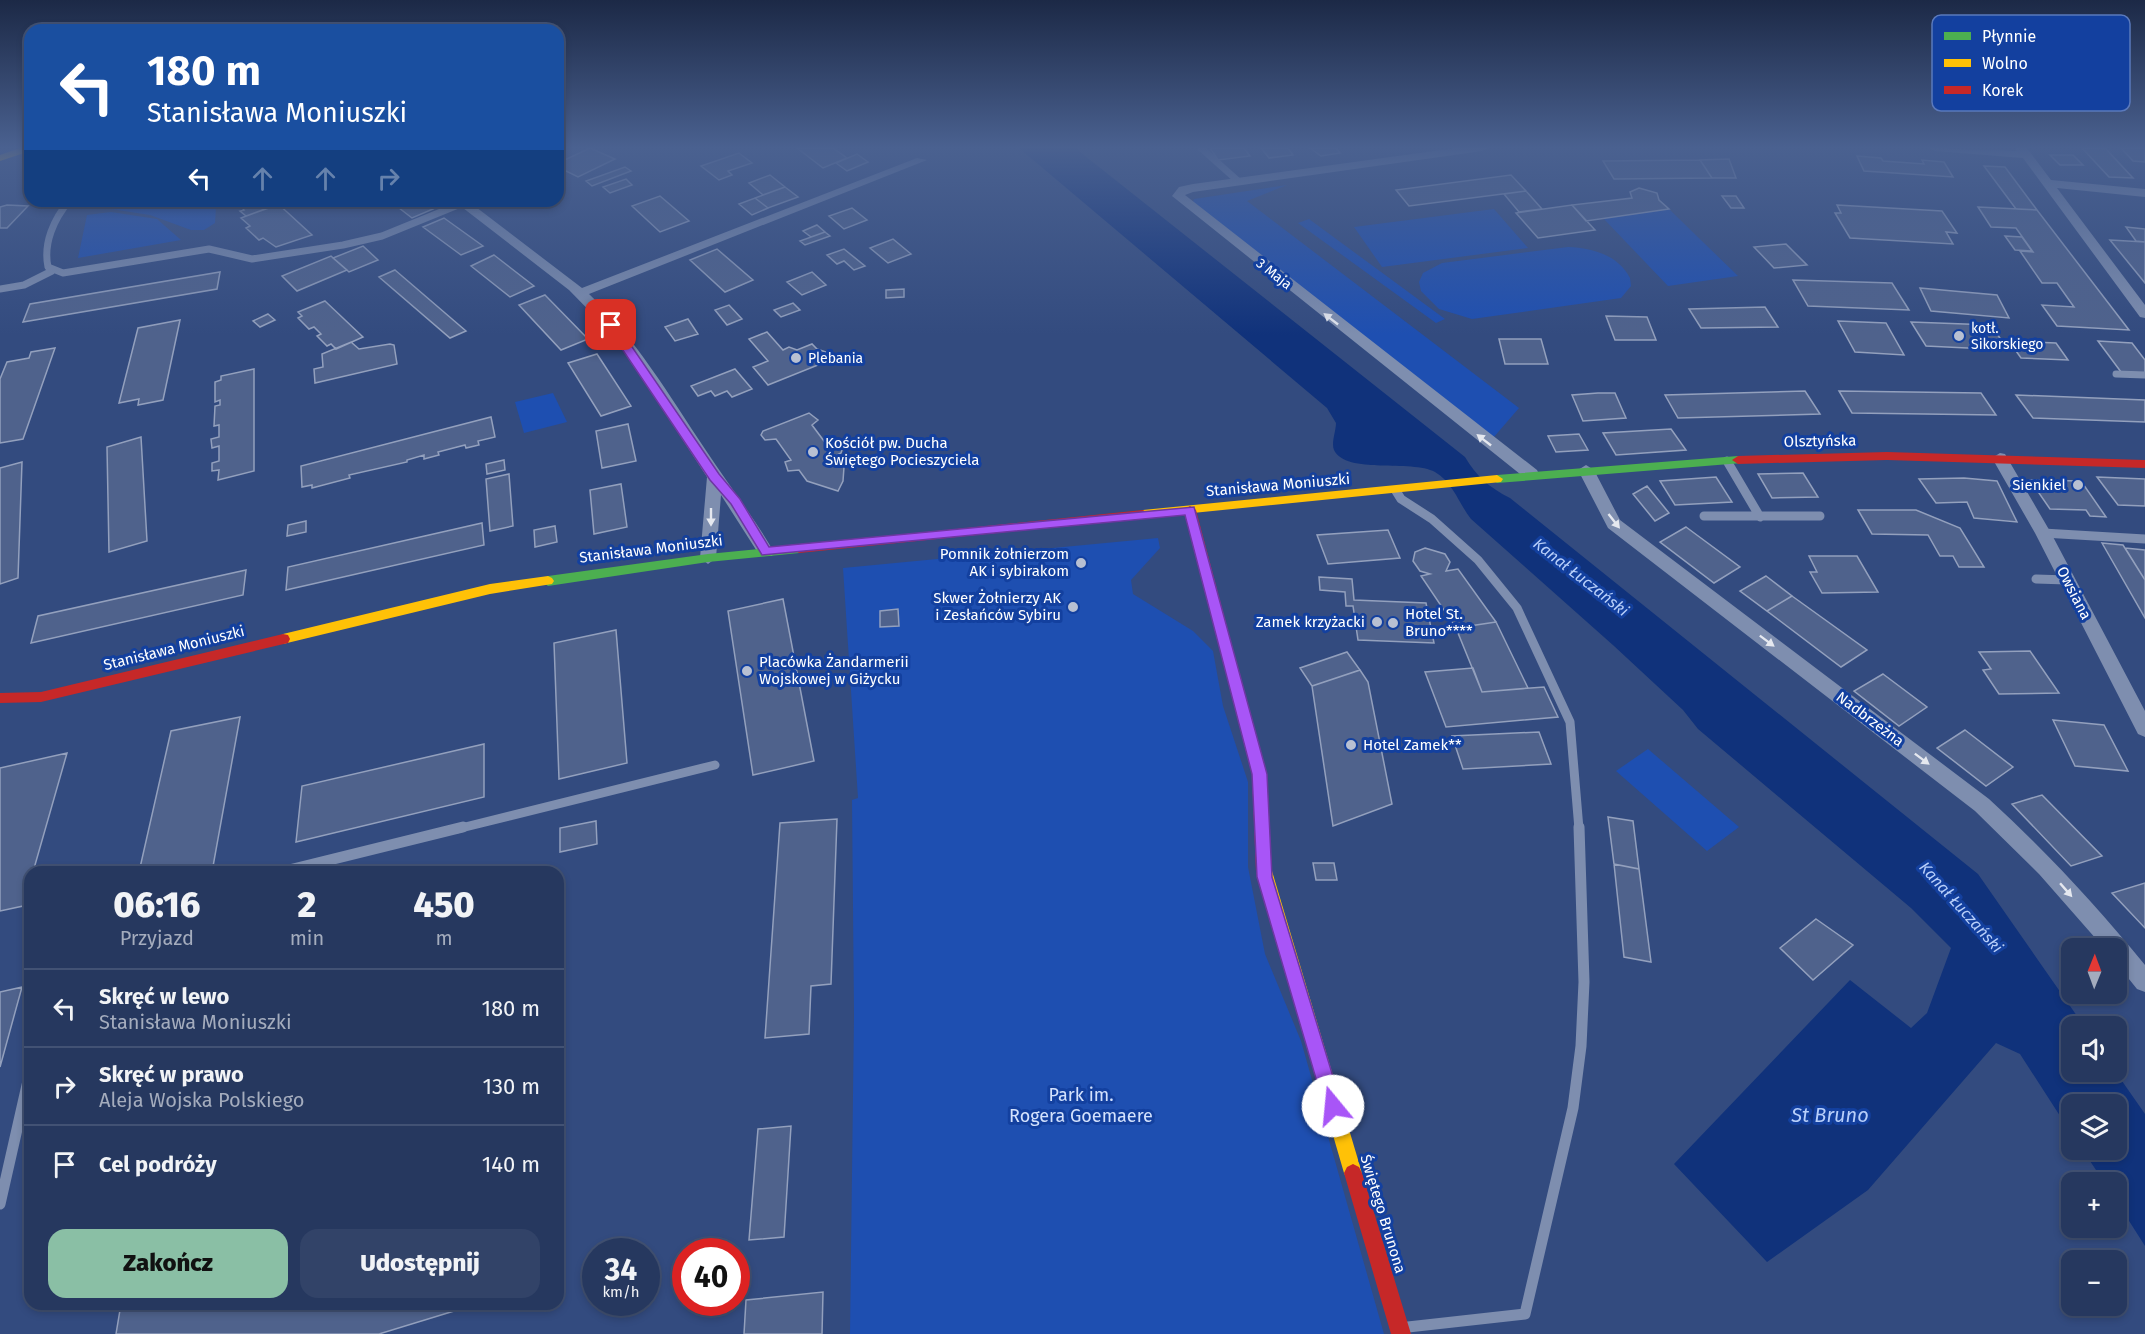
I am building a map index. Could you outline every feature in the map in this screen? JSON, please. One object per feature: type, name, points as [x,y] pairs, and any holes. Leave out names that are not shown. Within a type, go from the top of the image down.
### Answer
[{"type":"street","points":[[473,210],[581,293],[622,336],[715,477],[735,501],[766,552]]},
{"type":"street","points":[[581,293],[791,210]]},
{"type":"street","name":"3 Maja","points":[[1193,210],[1531,474]]},
{"type":"street","points":[[2067,210],[2145,314]]},
{"type":"street","name":"Olsztyńska","points":[[1496,477],[1727,461],[1887,456],[2145,464]]},
{"type":"street","name":"Owsiana","points":[[2000,458],[2043,534],[2145,729]]},
{"type":"street","name":"Nadbrzeżna","points":[[1586,470],[1614,524],[1982,805],[2041,861],[2145,982]]},
{"type":"street","points":[[708,558],[715,477]]},
{"type":"street","name":"Stanisława Moniuszki","points":[[2,699],[41,697],[490,589],[708,558],[1396,491],[1496,477]]},
{"type":"street","name":"Świętego Brunona","points":[[1190,510],[1259,774],[1264,877],[1400,1331]]},
{"type":"lane","points":[[52,271],[46,262],[47,253],[55,220],[62,210]]},
{"type":"lane","points":[[0,289],[24,285],[52,271],[70,272],[209,249],[252,259],[343,245],[382,236],[443,210]]},
{"type":"lane","points":[[2116,374],[2145,375]]},
{"type":"lane","points":[[1727,461],[1760,517]]},
{"type":"lane","points":[[1396,491],[1401,499],[1432,519],[1478,560],[1517,608],[1570,722],[1582,862],[1584,982],[1581,1046],[1573,1108],[1525,1314],[1400,1331]]},
{"type":"lane","points":[[1704,516],[1820,516]]},
{"type":"lane","points":[[2043,534],[2145,539]]},
{"type":"lane","points":[[2036,579],[2067,580]]},
{"type":"lane","points":[[305,866],[715,765]]},
{"type":"lane","points":[[0,1204],[24,1098]]},
{"type":"green space","points":[[119,210],[216,210],[215,223],[204,230],[191,230],[150,215]]},
{"type":"green space","points":[[1203,210],[1259,210],[1519,408],[1493,438]]},
{"type":"green space","points":[[1495,210],[1528,248],[1382,267],[1354,227]]},
{"type":"green space","points":[[1670,210],[1738,276],[1668,286],[1603,218]]},
{"type":"green space","points":[[111,212],[157,219],[181,240],[78,258],[87,215]]},
{"type":"green space","points":[[1309,219],[1445,319],[1436,323],[1298,223]]},
{"type":"green space","points":[[1568,247],[1595,251],[1612,258],[1625,270],[1630,278],[1631,286],[1621,298],[1472,319],[1439,309],[1421,291],[1419,282],[1423,273],[1442,263]]},
{"type":"green space","points":[[553,393],[567,422],[524,433],[515,402]]},
{"type":"green space","name":"Park im. Rogera Goemaere","points":[[1158,538],[1160,548],[1131,580],[1133,594],[1193,631],[1213,651],[1223,706],[1248,782],[1248,867],[1265,954],[1301,1041],[1384,1334],[850,1334],[854,1015],[852,800],[858,798],[843,568]]},
{"type":"green space","points":[[1648,749],[1739,827],[1707,851],[1616,771]]},
{"type":"water","points":[[1093,210],[1154,210],[1465,457],[1479,476],[1490,486],[1510,498],[1978,874],[2061,993],[2061,1004],[2069,1004],[2077,1016],[2061,1016],[2061,1082],[2123,1082],[2145,1114],[2145,1246],[2127,1218],[2127,1172],[2097,1172],[2089,1160],[2127,1160],[2127,1094],[2061,1094],[2061,1118],[2020,1054],[1996,1043],[1868,1190],[1767,1262],[1674,1164],[1850,980],[1911,1028],[1927,1013],[1951,948],[1911,908],[1698,729],[1683,710],[1614,646],[1471,519],[1447,481],[1425,468],[1365,465],[1341,458],[1333,447],[1336,423],[1327,408]]},
{"type":"building","points":[[0,210],[24,210],[7,228],[0,228]]},
{"type":"building","points":[[243,210],[262,210],[246,216],[240,211]]},
{"type":"building","points":[[261,210],[285,210],[312,235],[276,247],[263,238],[259,240],[246,228],[250,226],[241,218]]},
{"type":"building","points":[[402,210],[430,210],[412,218]]},
{"type":"building","points":[[637,210],[677,210],[689,221],[660,232]]},
{"type":"building","points":[[746,210],[763,210],[752,215]]},
{"type":"building","points":[[846,210],[855,210],[867,220],[844,229],[829,216]]},
{"type":"building","points":[[1535,210],[1577,210],[1595,230],[1538,238],[1516,213]]},
{"type":"building","points":[[1577,210],[1660,210],[1586,221]]},
{"type":"building","points":[[1840,210],[1942,211],[1957,233],[1946,232],[1953,244],[1850,238],[1835,213],[1841,213]]},
{"type":"building","points":[[1980,210],[2037,210],[2129,330],[2057,326],[2042,305],[2074,307],[2057,283],[2042,283],[2020,251],[2033,252],[2016,228],[1991,227]]},
{"type":"building","points":[[444,218],[483,246],[461,255],[423,227]]},
{"type":"building","points":[[817,225],[825,232],[811,237],[803,231]]},
{"type":"building","points":[[2126,227],[2145,229],[2145,242],[2136,241]]},
{"type":"building","points":[[825,232],[830,236],[805,245],[800,241]]},
{"type":"building","points":[[2005,236],[2022,237],[2032,251],[2015,250]]},
{"type":"building","points":[[893,239],[911,254],[888,263],[870,248]]},
{"type":"building","points":[[2110,240],[2145,242],[2145,283]]},
{"type":"building","points":[[1786,244],[1807,265],[1774,268],[1754,247]]},
{"type":"building","points":[[363,246],[378,260],[349,272],[333,258]]},
{"type":"building","points":[[717,249],[753,280],[725,292],[690,260]]},
{"type":"building","points":[[844,249],[865,266],[854,270],[844,261],[837,264],[827,255]]},
{"type":"building","points":[[494,255],[534,286],[510,297],[471,266]]},
{"type":"building","points":[[331,256],[347,270],[297,291],[282,276]]},
{"type":"building","points":[[395,270],[466,331],[450,338],[379,277]]},
{"type":"building","points":[[220,272],[217,289],[23,322],[30,304]]},
{"type":"building","points":[[812,272],[826,285],[802,295],[787,282]]},
{"type":"building","points":[[1793,280],[1892,283],[1909,310],[1808,306]]},
{"type":"building","points":[[1920,288],[1997,295],[2009,318],[1931,311]]},
{"type":"building","points":[[904,289],[904,297],[886,298],[886,290]]},
{"type":"building","points":[[545,295],[588,339],[561,350],[519,305]]},
{"type":"building","points":[[325,301],[363,337],[336,349],[331,344],[327,346],[317,336],[321,334],[314,327],[309,329],[298,318],[302,316],[298,312]]},
{"type":"building","points":[[793,303],[800,310],[781,317],[774,310]]},
{"type":"building","points":[[729,305],[742,319],[727,325],[715,310]]},
{"type":"building","points":[[1765,307],[1778,327],[1701,328],[1689,309]]},
{"type":"building","points":[[268,314],[275,320],[260,327],[253,321]]},
{"type":"building","points":[[1606,316],[1647,317],[1656,340],[1615,340]]},
{"type":"building","points":[[688,319],[698,334],[675,341],[665,327]]},
{"type":"building","points":[[180,320],[163,400],[138,405],[139,399],[119,403],[138,328]]},
{"type":"building","points":[[1838,321],[1886,323],[1904,355],[1855,352]]},
{"type":"building","name":"kotł. Sikorskiego","points":[[1911,322],[1991,325],[2008,350],[1926,346]]},
{"type":"building","name":"Plebania","points":[[767,332],[783,350],[789,347],[797,350],[812,344],[817,349],[826,352],[823,355],[828,361],[768,385],[753,367],[768,361],[749,339]]},
{"type":"building","points":[[1499,339],[1541,339],[1548,364],[1505,364]]},
{"type":"building","points":[[2009,341],[2056,343],[2068,360],[2021,358]]},
{"type":"building","points":[[2098,341],[2132,343],[2145,360],[2145,373],[2121,372]]},
{"type":"building","points":[[351,342],[359,349],[394,345],[397,364],[315,383],[314,369],[323,367],[322,354]]},
{"type":"building","points":[[55,348],[23,439],[0,443],[0,379],[7,362],[29,358],[31,352]]},
{"type":"building","points":[[597,354],[631,406],[601,416],[568,363]]},
{"type":"building","points":[[254,369],[254,471],[218,480],[219,470],[212,471],[212,463],[219,461],[219,446],[212,448],[211,439],[219,437],[219,425],[214,426],[215,406],[220,405],[220,400],[215,402],[215,382],[221,380],[221,376]]},
{"type":"building","points":[[735,369],[752,389],[732,397],[727,391],[715,396],[711,391],[698,396],[691,386]]},
{"type":"building","points":[[1805,391],[1820,414],[1678,418],[1665,395]]},
{"type":"building","points":[[1839,391],[1981,393],[1996,415],[1852,413]]},
{"type":"building","points":[[1615,393],[1626,418],[1583,421],[1572,395]]},
{"type":"building","points":[[2016,395],[2145,400],[2145,422],[2033,418]]},
{"type":"building","name":"Kościół pw. Ducha Świętego Pocieszyciela","points":[[809,413],[818,420],[812,425],[827,445],[833,443],[842,450],[835,456],[844,467],[843,481],[838,491],[807,481],[799,470],[788,471],[785,462],[791,460],[776,439],[765,440],[761,435],[763,431]]},
{"type":"building","points":[[491,417],[495,437],[478,441],[479,445],[466,448],[465,445],[438,452],[439,455],[424,459],[424,455],[407,460],[407,462],[349,475],[350,478],[312,488],[312,485],[302,487],[301,466]]},
{"type":"building","points":[[628,424],[636,461],[602,468],[596,431]]},
{"type":"building","points":[[1671,429],[1686,450],[1616,455],[1603,433]]},
{"type":"building","points":[[1579,434],[1588,450],[1556,452],[1548,436]]},
{"type":"building","points":[[141,437],[147,541],[109,552],[107,447]]},
{"type":"building","points":[[504,460],[505,470],[487,474],[486,464]]},
{"type":"building","points":[[22,462],[18,578],[0,584],[0,468]]},
{"type":"building","points":[[1803,473],[1818,497],[1772,498],[1758,474]]},
{"type":"building","points":[[509,474],[513,526],[490,531],[486,479]]},
{"type":"building","points":[[1716,477],[1732,502],[1675,505],[1660,481]]},
{"type":"building","points":[[2097,477],[2145,479],[2145,506],[2118,505]]},
{"type":"building","points":[[1964,478],[1997,481],[2017,522],[1974,518],[1967,502],[1936,503],[1919,479]]},
{"type":"building","points":[[2030,480],[2081,481],[2106,517],[2090,516],[2086,510],[2050,509]]},
{"type":"building","points":[[621,484],[627,527],[594,534],[590,490]]},
{"type":"building","points":[[1647,486],[1669,513],[1655,521],[1633,494]]},
{"type":"building","points":[[1858,510],[1916,510],[1960,528],[1984,567],[1959,567],[1953,556],[1940,556],[1928,535],[1872,534]]},
{"type":"building","points":[[306,521],[306,532],[287,536],[288,525]]},
{"type":"building","points":[[482,523],[484,545],[286,590],[288,567]]},
{"type":"building","points":[[555,526],[557,542],[535,547],[534,530]]},
{"type":"building","points":[[1686,527],[1740,567],[1714,583],[1660,542]]},
{"type":"building","points":[[1388,530],[1400,558],[1328,564],[1317,535]]},
{"type":"building","points":[[2102,543],[2123,545],[2145,580],[2145,618]]},
{"type":"building","points":[[1425,548],[1445,554],[1450,562],[1446,571],[1458,569],[1496,622],[1456,628],[1421,576],[1430,574],[1420,571],[1413,561],[1415,552]]},
{"type":"building","points":[[2125,548],[2145,550],[2145,580]]},
{"type":"building","points":[[1809,556],[1857,556],[1878,592],[1822,593],[1810,572],[1817,572]]},
{"type":"building","points":[[246,570],[243,595],[31,643],[38,616]]},
{"type":"building","points":[[1766,576],[1792,596],[1767,611],[1740,591]]},
{"type":"building","name":"Hotel St. Bruno****","points":[[1319,577],[1352,579],[1354,600],[1426,603],[1434,643],[1358,640],[1353,606],[1346,606],[1345,592],[1320,590]]},
{"type":"building","points":[[1792,596],[1867,650],[1841,667],[1767,611]]},
{"type":"building","points":[[783,599],[814,761],[753,775],[728,611]]},
{"type":"building","points":[[898,609],[899,626],[880,627],[880,611]]},
{"type":"building","points":[[1496,622],[1528,688],[1482,692],[1456,628]]},
{"type":"building","points":[[616,630],[627,763],[559,779],[554,643]]},
{"type":"building","points":[[2030,651],[2059,693],[1999,694],[1983,670],[1991,669],[1979,652]]},
{"type":"building","points":[[1347,652],[1360,670],[1312,686],[1300,668]]},
{"type":"building","points":[[1473,668],[1482,692],[1544,687],[1558,717],[1446,727],[1425,672]]},
{"type":"building","name":"Hotel Zamek**","points":[[1360,670],[1368,682],[1392,804],[1333,826],[1312,686]]},
{"type":"building","points":[[1883,674],[1927,707],[1899,726],[1854,691]]},
{"type":"building","points":[[240,717],[213,866],[140,866],[171,731]]},
{"type":"building","points":[[2053,720],[2104,725],[2128,771],[2075,766]]},
{"type":"building","points":[[1965,730],[2013,767],[1986,786],[1937,748]]},
{"type":"building","points":[[1539,732],[1551,764],[1463,769],[1452,736]]},
{"type":"building","points":[[484,744],[484,797],[296,842],[302,786]]},
{"type":"building","points":[[67,753],[35,866],[24,866],[23,906],[0,911],[0,768]]},
{"type":"building","points":[[2042,795],[2102,856],[2071,866],[2012,804]]},
{"type":"building","points":[[1608,817],[1633,821],[1639,869],[1614,864]]},
{"type":"building","points":[[837,819],[831,984],[811,986],[809,1034],[765,1038],[780,823]]},
{"type":"building","points":[[596,821],[597,844],[560,852],[560,828]]},
{"type":"building","points":[[1313,863],[1334,863],[1337,880],[1316,880]]},
{"type":"building","points":[[1614,864],[1639,869],[1651,962],[1624,957]]},
{"type":"building","points":[[2145,883],[2145,928],[2112,893]]},
{"type":"building","points":[[1816,919],[1853,945],[1813,980],[1780,948]]},
{"type":"building","points":[[22,987],[0,1067],[0,992]]},
{"type":"building","points":[[791,1126],[784,1237],[750,1240],[749,1238],[758,1129]]},
{"type":"building","points":[[823,1292],[822,1334],[744,1334],[745,1316],[750,1316],[750,1300]]},
{"type":"building","points":[[120,1310],[457,1310],[379,1334],[116,1334]]},
{"type":"traffic: fast","points":[[1497,479],[1738,460]]},
{"type":"traffic: fast","points":[[548,581],[708,558],[799,549]]},
{"type":"traffic: slow","points":[[1143,514],[1497,479]]},
{"type":"traffic: slow","points":[[283,639],[490,589],[548,581]]},
{"type":"traffic: slow","points":[[1264,871],[1353,1173]]},
{"type":"traffic: jam","points":[[1738,460],[1887,456],[2145,464]]},
{"type":"traffic: jam","points":[[1190,510],[1259,774],[1264,871]]},
{"type":"traffic: jam","points":[[799,549],[1143,514]]},
{"type":"traffic: jam","points":[[0,698],[41,697],[283,639]]},
{"type":"traffic: jam","points":[[1353,1173],[1401,1334]]},
{"type":"place","name":"kotł. Sikorskiego","points":[[1959,336]]},
{"type":"place","name":"Plebania","points":[[796,358]]},
{"type":"place","name":"Kościół pw. Ducha Świętego Pocieszyciela","points":[[813,452]]},
{"type":"place","name":"Sienkiel","points":[[2078,485]]},
{"type":"place","name":"Pomnik żołnierzom AK i sybirakom","points":[[1081,563]]},
{"type":"place","name":"Skwer Żołnierzy AK i Zesłańców Sybiru","points":[[1073,607]]},
{"type":"place","name":"Zamek krzyżacki","points":[[1377,622]]},
{"type":"place","name":"Hotel St. Bruno****","points":[[1393,623]]},
{"type":"place","name":"Placówka Żandarmerii Wojskowej w Giżycku","points":[[747,671]]},
{"type":"place","name":"Hotel Zamek**","points":[[1351,745]]},
{"type":"route","points":[[611,325],[622,336],[715,477],[725,486],[766,552],[917,539],[1190,510],[1259,774],[1262,795],[1261,842],[1264,877],[1333,1106]]},
{"type":"water label","name":"Kanał Łuczański","points":[[1581,577]]},
{"type":"water label","name":"Kanał Łuczański","points":[[1961,907]]},
{"type":"water label","name":"St Bruno","points":[[1830,1115]]}]
